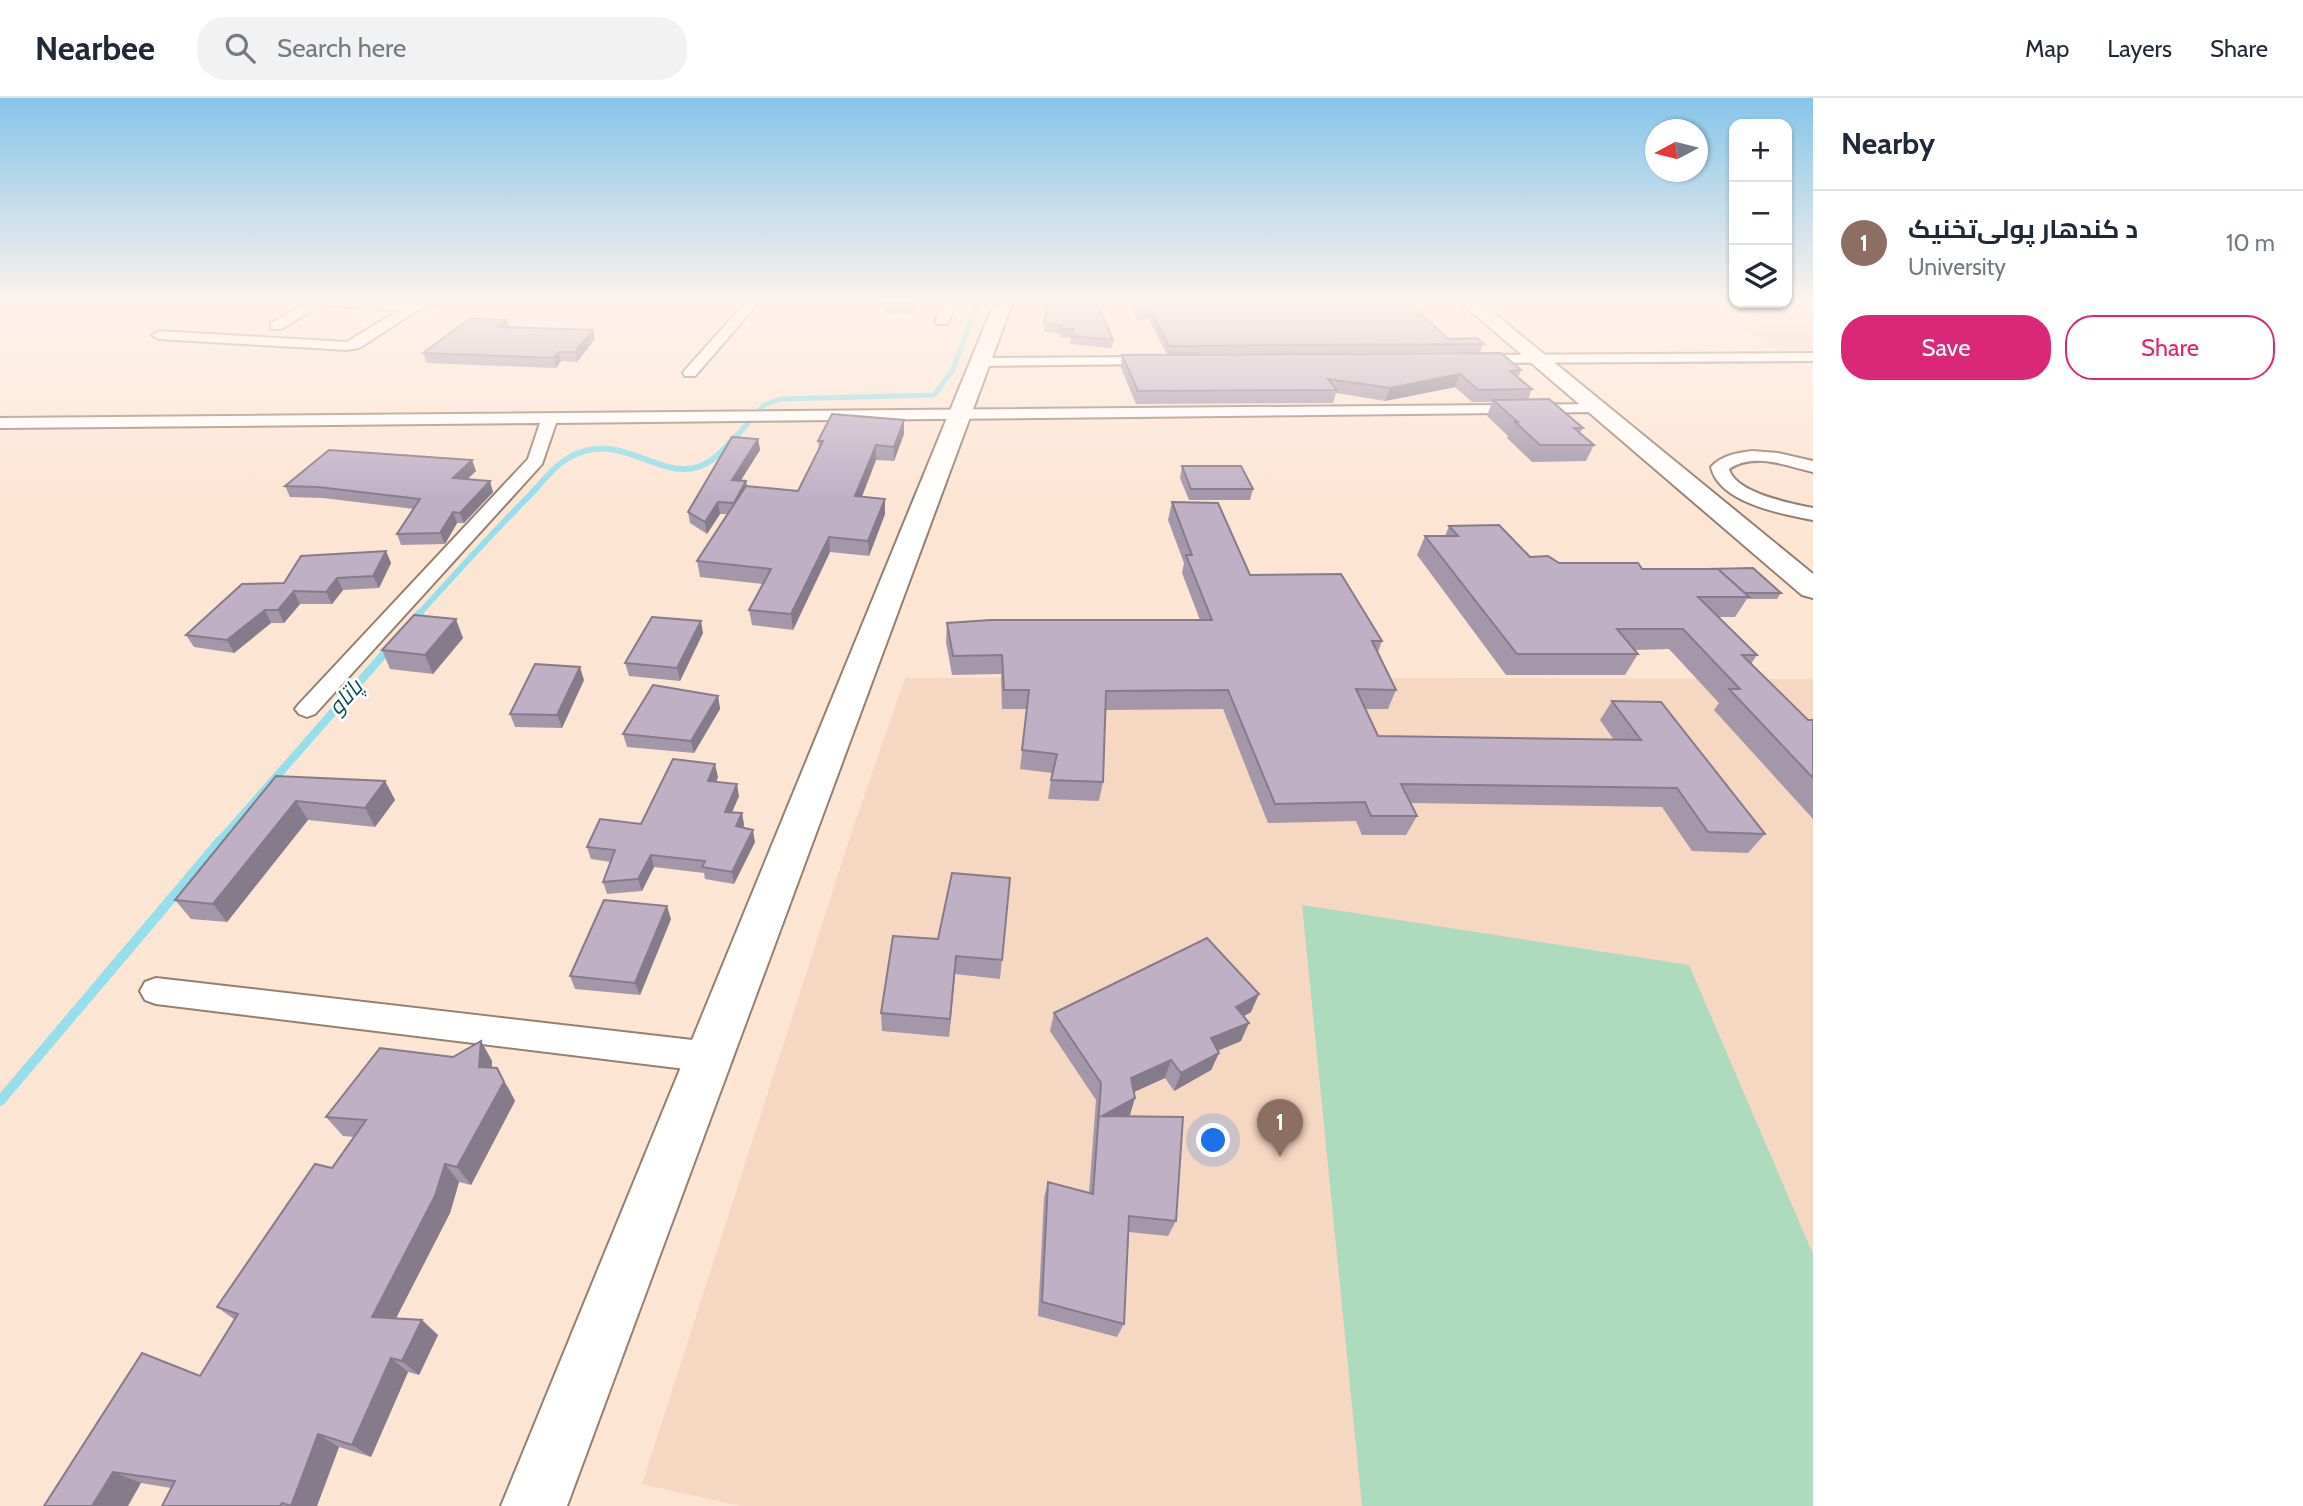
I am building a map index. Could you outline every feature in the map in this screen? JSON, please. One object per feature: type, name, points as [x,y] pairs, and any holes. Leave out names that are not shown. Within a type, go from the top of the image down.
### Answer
[{"type":"main road","points":[[534,1506],[978,367]]},
{"type":"main road","points":[[1547,367],[1813,589]]},
{"type":"street","points":[[690,373],[696,367]]},
{"type":"street","points":[[0,423],[1599,409]]},
{"type":"street","points":[[307,709],[536,460],[549,419]]},
{"type":"street","points":[[1813,467],[1784,460],[1741,457],[1727,461],[1720,467],[1722,476],[1732,486],[1768,504],[1813,514]]},
{"type":"street","points":[[1691,486],[1732,486]]},
{"type":"street","points":[[156,991],[710,1057]]},
{"type":"shaded area","points":[[905,678],[1813,679],[1813,1506],[741,1506],[642,1484],[852,831]]},
{"type":"green space","points":[[1302,905],[1689,965],[1813,1254],[1813,1506],[1362,1506]]},
{"type":"building","points":[[1127,367],[1517,367],[1521,370],[1510,371],[1532,389],[1478,390],[1460,374],[1390,388],[1328,379],[1337,390],[1138,391]]},
{"type":"building","points":[[1549,399],[1583,428],[1574,428],[1594,445],[1540,445],[1493,400]]},
{"type":"building","points":[[832,414],[904,420],[894,447],[876,445],[855,496],[885,499],[868,541],[829,537],[791,614],[749,610],[771,569],[697,561],[746,486],[798,491],[823,441],[818,441]]},
{"type":"building","points":[[732,437],[758,439],[732,480],[746,481],[734,503],[718,502],[705,522],[688,512]]},
{"type":"building","points":[[329,450],[472,460],[453,478],[490,481],[460,513],[453,512],[440,533],[397,534],[420,499],[318,487],[285,486]]},
{"type":"building","points":[[1182,466],[1241,466],[1253,489],[1191,489]]},
{"type":"building","points":[[1172,502],[1218,503],[1250,575],[1341,574],[1382,641],[1372,641],[1396,690],[1356,689],[1378,736],[1641,740],[1612,701],[1661,702],[1765,834],[1708,832],[1677,788],[1401,784],[1417,816],[1371,816],[1365,802],[1275,804],[1228,690],[1106,691],[1103,782],[1051,780],[1057,754],[1022,750],[1029,690],[1004,690],[1002,655],[953,656],[947,623],[991,620],[1212,620],[1186,555],[1192,555]]},
{"type":"building","points":[[1499,525],[1530,557],[1548,556],[1559,563],[1638,563],[1642,569],[1718,569],[1749,597],[1698,597],[1757,655],[1742,655],[1808,720],[1813,720],[1813,778],[1729,689],[1740,689],[1683,629],[1617,629],[1638,654],[1517,654],[1425,536],[1458,536],[1449,526]]},
{"type":"building","points":[[386,551],[373,576],[337,578],[326,592],[294,591],[278,610],[265,610],[227,640],[186,635],[242,584],[284,583],[301,556]]},
{"type":"building","points":[[1753,568],[1781,593],[1745,593],[1718,569],[1706,569]]},
{"type":"building","points":[[414,615],[456,619],[425,655],[382,650]]},
{"type":"building","points":[[652,617],[701,621],[677,668],[625,663]]},
{"type":"building","points":[[535,664],[580,667],[557,715],[510,714]]},
{"type":"building","points":[[653,685],[718,696],[691,741],[623,734]]},
{"type":"building","points":[[673,759],[715,764],[708,781],[737,784],[725,812],[742,813],[736,826],[753,830],[732,872],[702,867],[705,861],[651,855],[638,879],[603,882],[615,850],[587,847],[600,819],[641,824]]},
{"type":"building","points":[[276,776],[385,781],[365,808],[296,801],[213,904],[175,900]]},
{"type":"building","points":[[952,873],[1010,878],[1002,960],[956,956],[950,1019],[881,1013],[893,936],[938,939]]},
{"type":"building","points":[[604,900],[667,906],[635,983],[570,976]]},
{"type":"building","points":[[1207,938],[1259,994],[1236,1007],[1249,1023],[1211,1038],[1219,1053],[1181,1073],[1171,1060],[1131,1078],[1135,1098],[1102,1116],[1183,1117],[1176,1221],[1129,1216],[1124,1324],[1042,1302],[1048,1182],[1093,1194],[1101,1083],[1054,1013]]},
{"type":"building","points":[[481,1041],[479,1067],[497,1068],[504,1082],[457,1167],[445,1164],[435,1196],[372,1317],[422,1320],[402,1361],[391,1358],[352,1445],[318,1434],[291,1506],[282,1503],[280,1506],[162,1506],[175,1481],[113,1472],[92,1506],[44,1506],[142,1353],[200,1376],[238,1314],[217,1307],[315,1164],[332,1168],[366,1120],[326,1117],[380,1048],[453,1057]]},
{"type":"waterway","name":"پاتاو","points":[[760,410],[764,405],[781,399],[934,395],[954,367]]},
{"type":"waterway","name":"پاتاو","points":[[734,439],[748,423]]},
{"type":"waterway","name":"پاتاو","points":[[418,615],[565,460],[584,451],[602,449],[619,451],[667,467],[698,467],[714,458],[735,437]]},
{"type":"waterway","name":"پاتاو","points":[[412,622],[420,613]]},
{"type":"waterway","name":"پاتاو","points":[[219,842],[391,646]]},
{"type":"waterway","name":"پاتاو","points":[[0,1101],[221,840]]},
{"type":"place","name":"د کندهار پولی‌تخنیک","points":[[1280,1157]]}]
